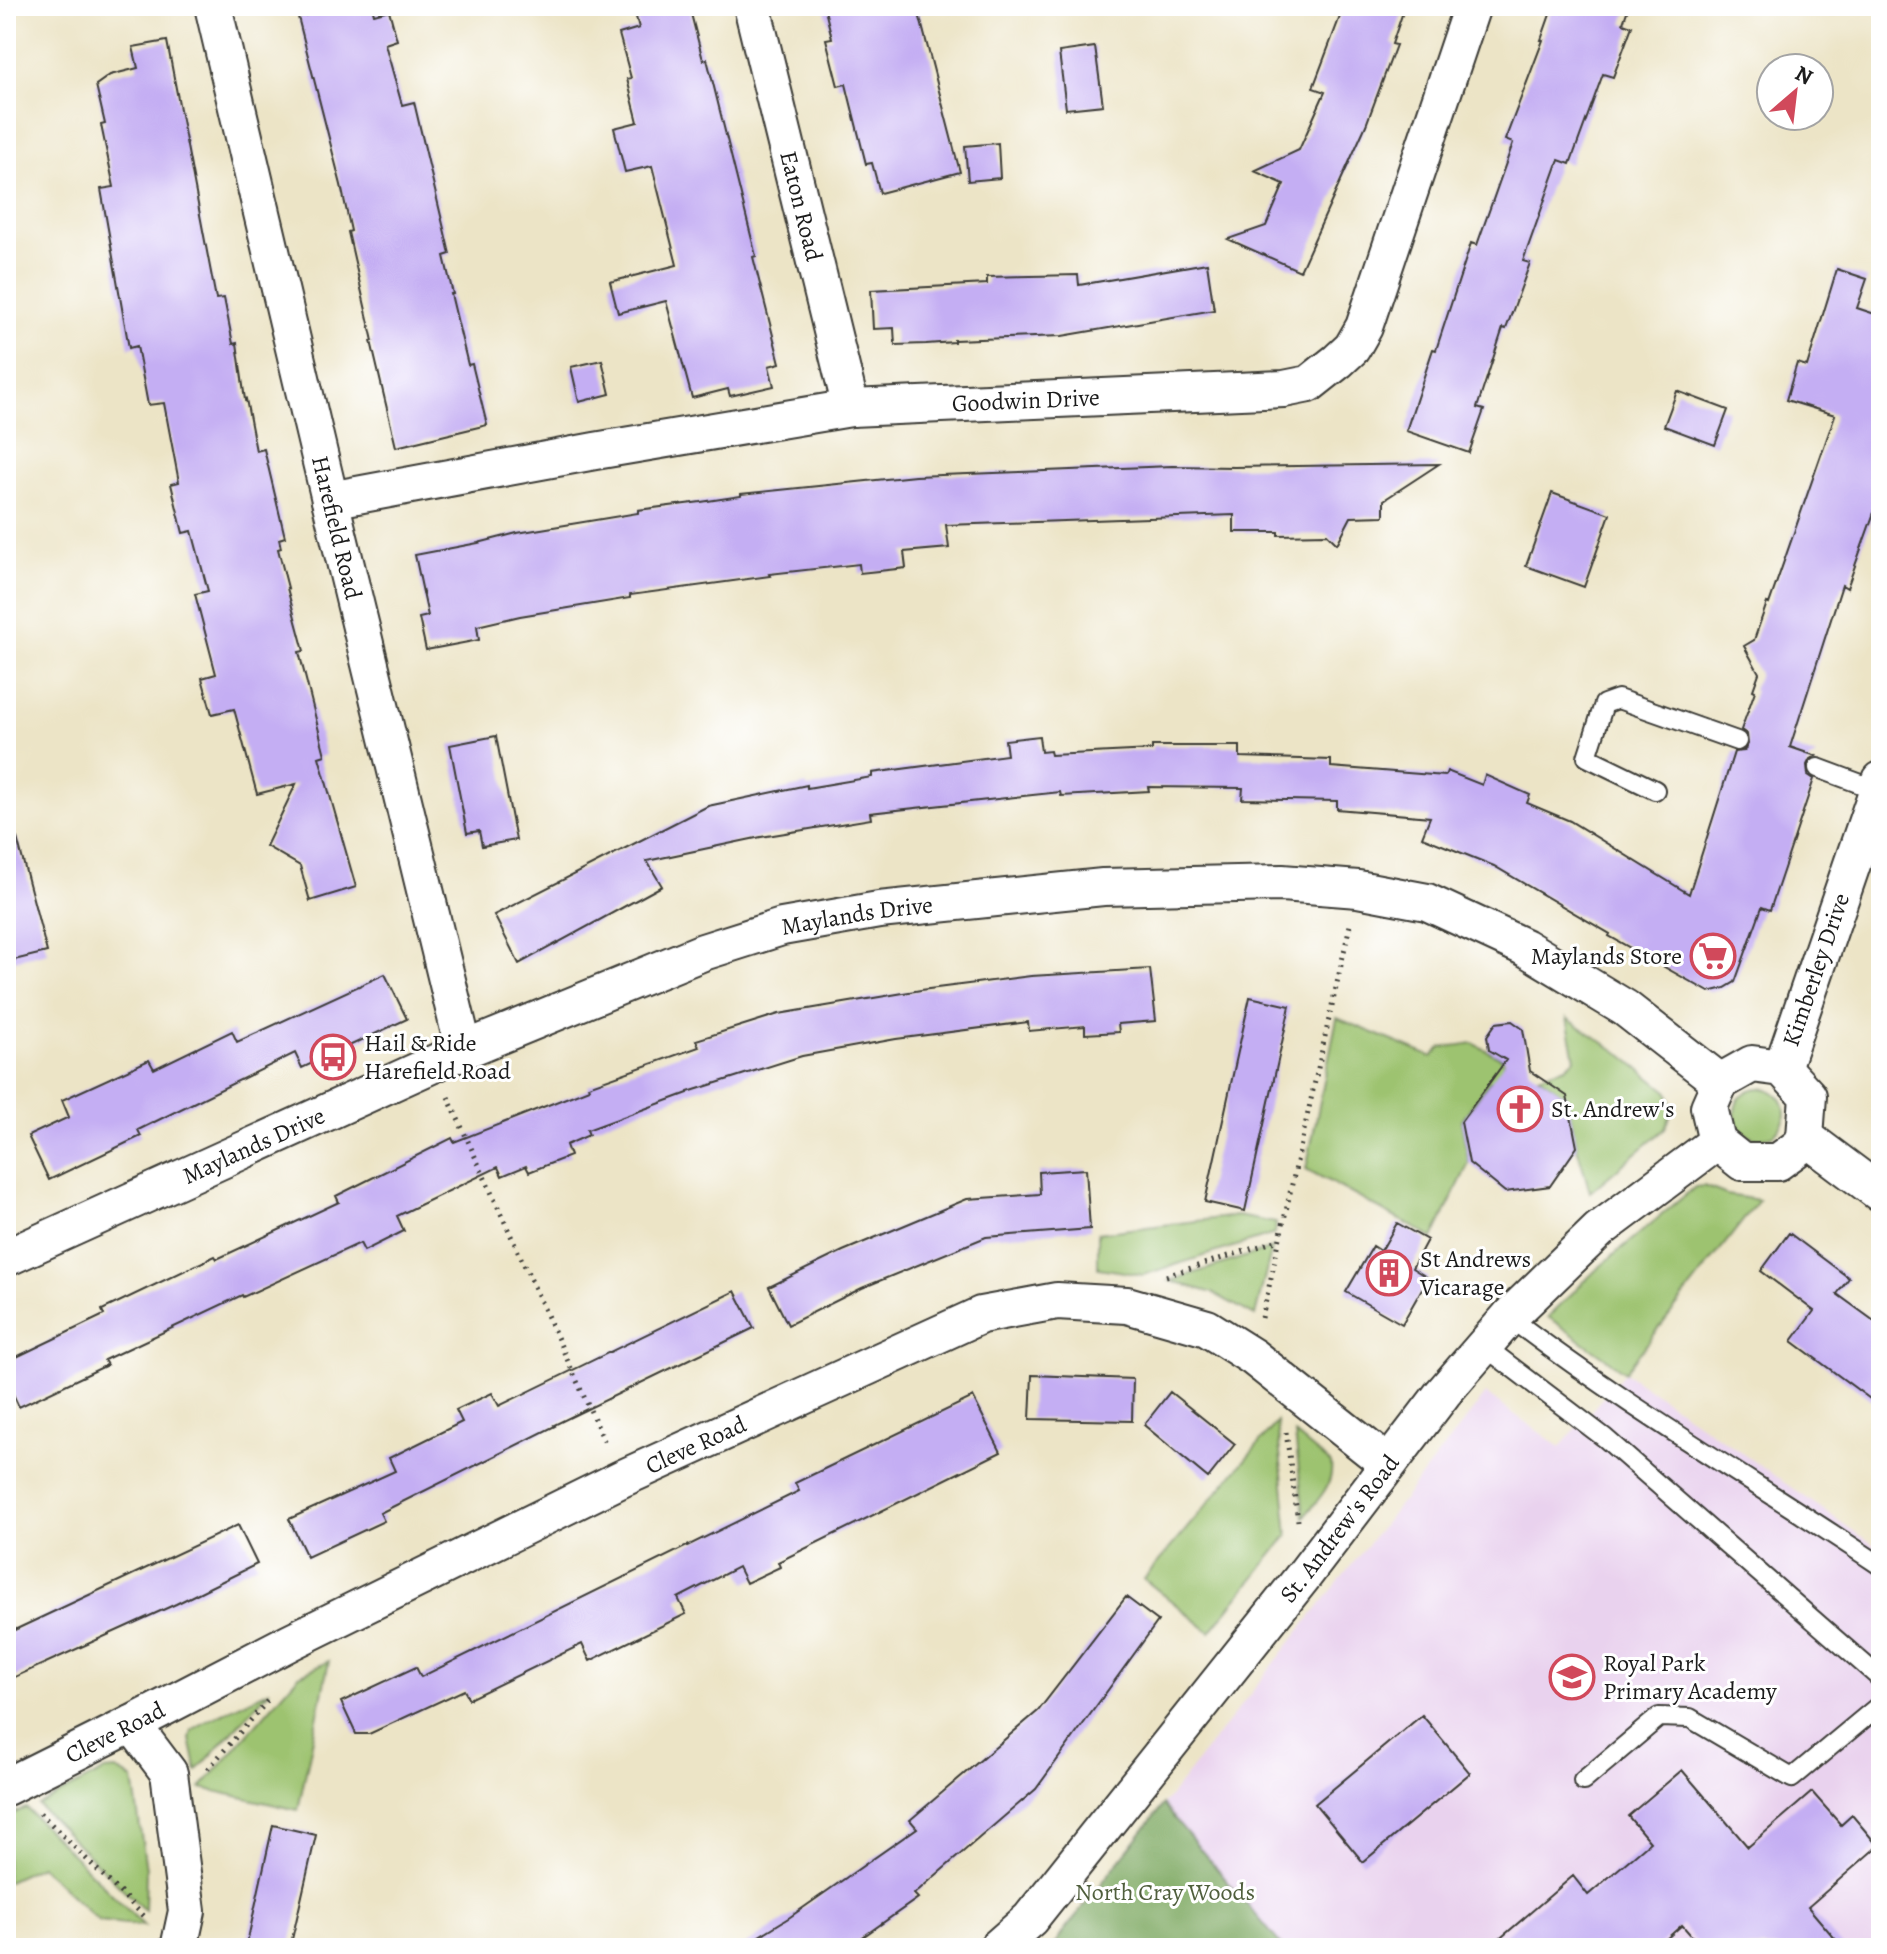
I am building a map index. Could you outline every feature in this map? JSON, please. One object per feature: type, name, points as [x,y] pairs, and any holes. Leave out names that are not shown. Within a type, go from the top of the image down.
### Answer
[{"type":"street","name":"Harefield Road","points":[[213,6],[330,500],[448,1057]]},
{"type":"street","name":"Eaton Road","points":[[752,6],[851,408]]},
{"type":"street","name":"Goodwin Drive","points":[[330,500],[851,408],[1284,389],[1309,384],[1352,348],[1364,327],[1472,6]]},
{"type":"street","name":"Kimberley Drive","points":[[1782,1068],[1879,785]]},
{"type":"street","name":"Maylands Drive","points":[[6,1258],[448,1057],[703,952],[782,927],[879,910],[1103,887],[1282,883],[1358,889],[1427,902],[1524,947],[1625,1008],[1720,1082]]},
{"type":"street","points":[[1752,1064],[1782,1068],[1808,1096],[1805,1137],[1800,1146],[1778,1162],[1742,1162],[1717,1142],[1709,1107],[1720,1082],[1752,1064]]},
{"type":"street","points":[[1805,1137],[1881,1194]]},
{"type":"street","name":"St. Andrew's Road","points":[[997,1948],[1030,1919],[1305,1574],[1443,1393],[1509,1317],[1599,1230],[1717,1142]]},
{"type":"street","name":"Cleve Road","points":[[9,1785],[621,1479],[981,1315],[1057,1301],[1127,1305],[1207,1328],[1266,1367],[1388,1464]]},
{"type":"street","points":[[132,1724],[169,1773],[187,1911],[167,1937]]},
{"type":"lane","points":[[1655,790],[1587,757],[1604,704],[1618,699],[1737,741]]},
{"type":"lane","points":[[1818,768],[1879,785]]},
{"type":"lane","points":[[1509,1317],[1574,1366],[1881,1566]]},
{"type":"lane","points":[[1484,1346],[1605,1438],[1881,1679]]},
{"type":"lane","points":[[1583,1781],[1659,1717],[1690,1718],[1792,1778],[1881,1704]]},
{"type":"path","points":[[1305,1574],[1266,1367],[1280,1239],[1358,889]]},
{"type":"path","points":[[448,1057],[621,1479]]},
{"type":"path","points":[[1127,1305],[1136,1285],[1280,1239]]},
{"type":"path","points":[[173,1809],[273,1695]]},
{"type":"path","points":[[9,1785],[167,1937]]},
{"type":"shaded area","name":"Royal Park Primary Academy","points":[[1625,1372],[1881,1550],[1881,1948],[1284,1948],[1163,1805],[1486,1394],[1560,1447]]},
{"type":"green space","points":[[1337,1018],[1432,1057],[1441,1048],[1473,1043],[1503,1059],[1506,1080],[1490,1081],[1461,1121],[1469,1163],[1433,1238],[1306,1169]]},
{"type":"green space","points":[[1567,1018],[1621,1054],[1668,1092],[1673,1110],[1665,1129],[1590,1192],[1567,1097],[1538,1076],[1566,1067],[1575,1059]]},
{"type":"green space","points":[[1760,1088],[1778,1095],[1785,1113],[1778,1131],[1760,1138],[1742,1131],[1735,1113],[1742,1095]]},
{"type":"green space","points":[[1704,1186],[1727,1195],[1759,1200],[1625,1372],[1548,1317],[1596,1270],[1695,1187]]},
{"type":"green space","points":[[1237,1216],[1276,1223],[1275,1234],[1143,1275],[1098,1268],[1098,1233]]},
{"type":"green space","points":[[1272,1248],[1255,1316],[1213,1293],[1170,1281]]},
{"type":"green space","points":[[1277,1422],[1288,1535],[1210,1632],[1144,1579]]},
{"type":"green space","points":[[1295,1434],[1331,1464],[1327,1486],[1304,1517]]},
{"type":"green space","points":[[329,1661],[298,1810],[201,1788],[299,1675]]},
{"type":"green space","points":[[270,1690],[197,1771],[190,1739],[192,1730]]},
{"type":"green space","points":[[116,1770],[133,1779],[146,1869],[145,1911],[38,1805],[104,1771]]},
{"type":"green space","name":"North Cray Woods","points":[[1163,1805],[1284,1948],[1051,1948]]},
{"type":"green space","points":[[26,1808],[144,1926],[99,1921],[40,1866],[6,1882],[6,1817]]},
{"type":"building","points":[[346,6],[372,6],[374,14],[389,10],[397,40],[385,44],[402,105],[414,102],[450,254],[444,256],[451,294],[468,365],[472,364],[487,425],[396,447],[348,232],[351,231],[341,185],[298,17]]},
{"type":"building","points":[[633,6],[689,6],[703,60],[707,59],[780,363],[769,366],[774,386],[730,396],[728,389],[692,398],[666,301],[618,313],[610,282],[677,265],[652,166],[625,172],[614,128],[638,122],[627,79],[631,78],[619,34],[639,28]]},
{"type":"building","points":[[824,6],[917,6],[960,172],[880,193],[872,163],[866,164],[846,84],[838,86],[826,39],[832,38]]},
{"type":"building","points":[[1344,6],[1405,6],[1392,44],[1396,45],[1366,125],[1300,271],[1228,239],[1266,226],[1284,184],[1254,171],[1299,150],[1325,92],[1313,88]]},
{"type":"building","points":[[1553,6],[1629,6],[1623,23],[1632,26],[1613,77],[1603,74],[1570,164],[1559,160],[1523,261],[1530,263],[1506,329],[1503,328],[1477,408],[1484,410],[1469,453],[1406,431],[1471,243],[1477,245],[1513,143],[1505,140]]},
{"type":"building","points":[[167,41],[216,299],[224,298],[233,344],[237,343],[256,451],[264,449],[285,537],[279,539],[281,548],[278,549],[304,651],[299,652],[325,755],[319,757],[356,887],[310,901],[300,866],[266,846],[296,784],[257,794],[234,709],[212,714],[202,678],[216,674],[195,594],[208,591],[192,531],[183,533],[171,484],[179,482],[164,403],[148,405],[137,346],[129,348],[101,189],[114,187],[96,85],[110,75],[138,68],[133,47]]},
{"type":"building","points":[[1095,47],[1103,105],[1066,109],[1059,52]]},
{"type":"building","points":[[998,143],[1000,178],[968,181],[965,146]]},
{"type":"building","points":[[1207,263],[1214,310],[1062,336],[926,344],[895,345],[894,328],[873,329],[871,290],[987,284],[987,277],[1078,275],[1079,285]]},
{"type":"building","points":[[1837,269],[1867,279],[1857,308],[1881,316],[1881,493],[1847,588],[1842,585],[1790,747],[1816,756],[1807,765],[1808,775],[1814,779],[1770,910],[1762,907],[1735,982],[1725,988],[1709,992],[1494,866],[1422,837],[1430,817],[1337,809],[1337,801],[1242,799],[1243,788],[1148,787],[1149,791],[1061,796],[1060,792],[870,813],[871,819],[761,837],[647,861],[662,886],[519,964],[494,915],[708,806],[807,785],[807,788],[872,777],[872,773],[1007,755],[1005,740],[1039,736],[1041,752],[1050,751],[1051,755],[1152,750],[1152,746],[1240,746],[1240,757],[1331,760],[1331,767],[1445,776],[1447,771],[1482,785],[1485,775],[1530,795],[1527,803],[1570,821],[1689,894],[1734,752],[1744,751],[1748,744],[1747,734],[1741,730],[1759,673],[1744,646],[1754,640],[1769,604],[1835,415],[1786,400],[1797,363],[1807,366]]},
{"type":"building","points":[[602,360],[610,394],[579,402],[571,367]]},
{"type":"building","points":[[1677,391],[1728,410],[1715,445],[1664,426]]},
{"type":"building","points":[[1439,464],[1384,500],[1384,516],[1351,517],[1337,544],[1327,534],[1234,532],[1234,515],[946,525],[949,548],[904,552],[906,568],[860,573],[859,564],[630,595],[630,598],[477,626],[479,640],[426,650],[419,618],[428,616],[415,555],[517,533],[638,513],[638,510],[741,494],[915,476],[1172,466]]},
{"type":"building","points":[[1552,493],[1610,514],[1584,587],[1526,566]]},
{"type":"building","points":[[496,736],[516,840],[482,846],[479,831],[467,833],[450,745]]},
{"type":"building","points":[[17,838],[47,952],[6,962],[6,839]]},
{"type":"building","points":[[1150,969],[1156,1021],[1118,1024],[1119,1032],[1085,1034],[1085,1026],[1029,1031],[1028,1022],[896,1039],[802,1056],[688,1092],[587,1130],[589,1135],[566,1145],[570,1156],[529,1172],[526,1166],[502,1176],[498,1167],[397,1216],[404,1231],[364,1251],[360,1243],[242,1295],[104,1360],[107,1365],[19,1407],[6,1379],[6,1362],[104,1315],[102,1310],[339,1202],[336,1196],[452,1138],[454,1142],[589,1089],[588,1086],[699,1047],[696,1040],[779,1014],[921,990],[1031,976]]},
{"type":"building","points":[[385,974],[407,1019],[302,1068],[295,1053],[138,1130],[141,1136],[49,1180],[28,1136],[69,1117],[62,1100],[149,1060],[154,1069],[232,1031],[237,1042]]},
{"type":"building","points":[[1250,997],[1290,1006],[1245,1211],[1205,1202]]},
{"type":"building","name":"St. Andrew's","points":[[1512,1021],[1523,1029],[1530,1071],[1567,1096],[1577,1147],[1550,1186],[1505,1192],[1469,1163],[1461,1122],[1506,1060],[1489,1050],[1487,1036],[1496,1023]]},
{"type":"building","points":[[1086,1169],[1090,1229],[986,1237],[862,1288],[788,1325],[769,1287],[843,1251],[967,1199],[1040,1194],[1039,1172]]},
{"type":"building","name":"St Andrews Vicarage","points":[[1397,1223],[1427,1240],[1412,1268],[1428,1278],[1402,1324],[1346,1292],[1373,1246],[1381,1251]]},
{"type":"building","points":[[1789,1233],[1849,1278],[1837,1294],[1881,1326],[1881,1407],[1792,1341],[1814,1311],[1761,1271]]},
{"type":"building","points":[[735,1291],[754,1328],[380,1513],[384,1521],[307,1557],[289,1519],[395,1471],[389,1458],[462,1422],[456,1410],[492,1393],[499,1406]]},
{"type":"building","points":[[1032,1375],[1133,1379],[1132,1421],[1030,1419]]},
{"type":"building","points":[[1170,1392],[1235,1444],[1208,1478],[1144,1425]]},
{"type":"building","points":[[973,1397],[1001,1452],[778,1562],[780,1567],[746,1583],[738,1567],[678,1598],[686,1614],[590,1661],[582,1644],[469,1699],[464,1690],[369,1734],[356,1734],[341,1702],[416,1667],[421,1677],[799,1491],[795,1483]]},
{"type":"building","points":[[238,1525],[257,1564],[6,1681],[6,1634]]},
{"type":"building","points":[[1126,1597],[1158,1621],[1036,1789],[914,1894],[918,1898],[847,1948],[740,1948],[917,1828],[910,1820],[1038,1711]]},
{"type":"building","points":[[1422,1715],[1470,1773],[1363,1862],[1315,1804]]},
{"type":"building","points":[[1682,1770],[1748,1847],[1812,1792],[1841,1825],[1852,1815],[1878,1846],[1808,1907],[1843,1948],[1702,1948],[1682,1925],[1656,1948],[1489,1948],[1573,1876],[1588,1895],[1650,1842],[1628,1816]]},
{"type":"building","points":[[273,1825],[316,1835],[290,1948],[246,1948]]},
{"type":"place","name":"Maylands Store","points":[[1713,956]]},
{"type":"place","name":"Hail & Ride Harefield Road","points":[[333,1057]]},
{"type":"place","name":"St. Andrew's","points":[[1520,1109]]},
{"type":"place","name":"St Andrews Vicarage","points":[[1389,1273]]},
{"type":"place","name":"Royal Park Primary Academy","points":[[1572,1677]]}]
